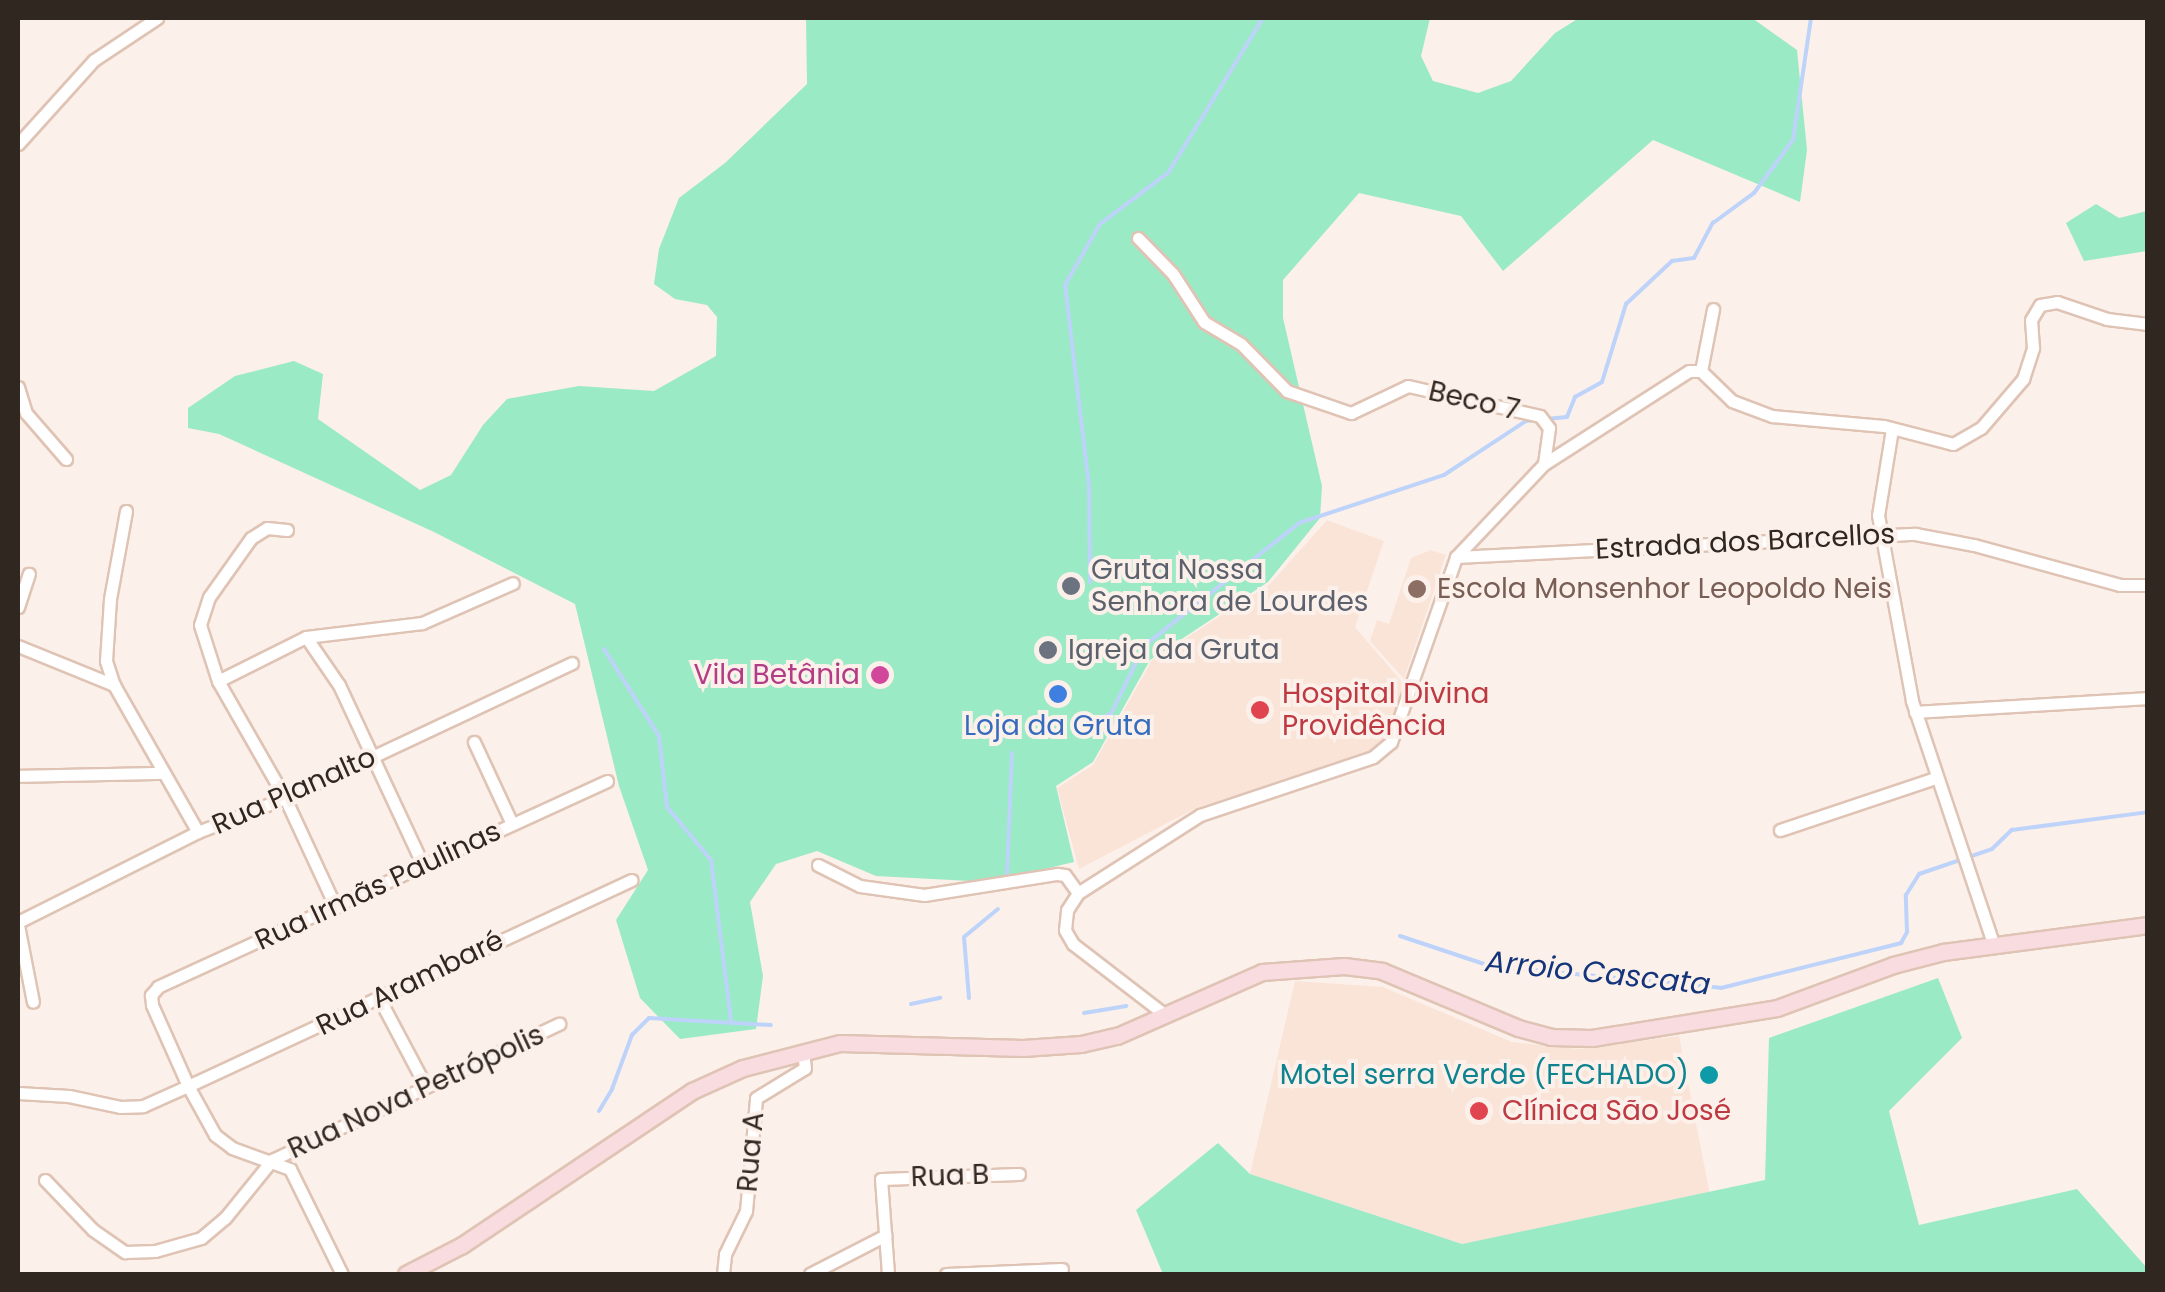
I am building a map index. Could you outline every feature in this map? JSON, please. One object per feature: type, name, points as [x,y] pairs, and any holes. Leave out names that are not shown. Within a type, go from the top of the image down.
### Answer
[{"type":"main road","points":[[406,1274],[439,1267],[692,1091],[743,1068],[804,1052],[859,1042],[1024,1048],[1081,1044],[1117,1036],[1262,972],[1344,966],[1382,971],[1552,1038],[1592,1038],[1777,1008],[1894,965],[1993,942],[2148,925]]},
{"type":"street","points":[[18,144],[94,60],[156,18]]},
{"type":"street","name":"Beco 7","points":[[1138,238],[1173,274],[1204,322],[1241,344],[1288,391],[1352,413],[1408,386],[1540,416],[1549,428],[1544,464]]},
{"type":"street","points":[[1164,1014],[1072,944],[1066,930],[1067,910],[1078,893],[1200,815],[1374,757],[1382,750],[1398,727],[1456,557],[1544,464],[1689,371],[1701,370],[1732,401],[1772,416],[1892,428],[1952,444],[1980,428],[2026,372],[2033,348],[2031,320],[2040,305],[2057,302],[2107,319],[2148,324]]},
{"type":"street","points":[[1701,370],[1712,308]]},
{"type":"street","points":[[18,387],[26,413],[66,458]]},
{"type":"street","points":[[1892,428],[1878,515],[1915,712],[1993,942]]},
{"type":"street","points":[[126,512],[110,599],[106,661],[114,685],[198,832]]},
{"type":"street","points":[[287,530],[268,528],[251,538],[209,597],[200,625],[218,680],[286,798],[336,908]]},
{"type":"street","name":"Estrada dos Barcellos","points":[[1456,557],[1883,533],[1974,545],[2120,585],[2148,584]]},
{"type":"street","points":[[18,607],[29,574]]},
{"type":"street","points":[[218,680],[306,637],[422,623],[513,583]]},
{"type":"street","points":[[306,637],[339,684],[423,865]]},
{"type":"street","points":[[18,646],[114,685]]},
{"type":"street","name":"Rua Planalto","points":[[18,924],[198,832],[286,798],[572,663]]},
{"type":"street","points":[[1915,712],[2148,698]]},
{"type":"street","points":[[474,742],[512,824]]},
{"type":"street","points":[[18,776],[162,772]]},
{"type":"street","points":[[1780,830],[1935,778]]},
{"type":"street","name":"Rua Irmãs Paulinas","points":[[188,1086],[151,995],[158,987],[607,781]]},
{"type":"street","points":[[818,864],[860,886],[924,895],[1057,874],[1066,876],[1078,893]]},
{"type":"street","name":"Rua Arambaré","points":[[18,1093],[69,1096],[120,1108],[143,1106],[380,1000],[632,880]]},
{"type":"street","points":[[18,924],[33,1002]]},
{"type":"street","points":[[380,1000],[426,1088]]},
{"type":"street","name":"Rua Nova Petrópolis","points":[[272,1160],[559,1024]]},
{"type":"street","name":"Rua A","points":[[723,1274],[725,1254],[746,1211],[756,1098],[804,1068],[804,1052]]},
{"type":"street","points":[[188,1086],[215,1135],[232,1148],[290,1169],[300,1182],[342,1274]]},
{"type":"street","points":[[45,1180],[107,1243],[125,1252],[155,1251],[201,1238],[224,1218],[272,1160]]},
{"type":"street","name":"Rua B","points":[[886,1235],[881,1179],[1020,1174]]},
{"type":"street","points":[[810,1274],[886,1235],[888,1274]]},
{"type":"street","points":[[946,1274],[1062,1269]]},
{"type":"shaded area","name":"Hospital Divina Providência","points":[[1327,520],[1384,541],[1355,627],[1403,683],[1387,737],[1372,751],[1196,808],[1079,869],[1057,788],[1093,765],[1152,660],[1270,584]]},
{"type":"shaded area","name":"Escola Monsenhor Leopoldo Neis","points":[[1431,550],[1446,555],[1404,679],[1370,641],[1377,620],[1389,624],[1411,558]]},
{"type":"shaded area","name":"Clínica São José","points":[[1295,981],[1383,987],[1512,1042],[1579,1049],[1679,1036],[1710,1195],[1462,1244],[1250,1174]]},
{"type":"green space","points":[[806,18],[1430,18],[1421,56],[1433,81],[1478,93],[1511,81],[1555,33],[1579,18],[1752,18],[1797,50],[1807,150],[1800,202],[1653,140],[1503,271],[1461,216],[1359,193],[1283,280],[1283,318],[1322,486],[1320,518],[1268,582],[1150,660],[1093,762],[1056,786],[1074,862],[989,882],[876,876],[817,851],[776,864],[750,902],[763,976],[756,1029],[680,1039],[640,998],[616,920],[648,870],[619,786],[575,604],[434,532],[219,434],[188,428],[188,408],[235,376],[294,361],[323,374],[318,419],[420,490],[451,475],[483,425],[507,399],[579,386],[654,391],[716,356],[717,317],[707,305],[675,299],[654,284],[659,249],[679,198],[725,163],[807,84]]},
{"type":"green space","points":[[2096,204],[2119,218],[2147,211],[2147,251],[2084,261],[2066,223]]},
{"type":"green space","points":[[1938,978],[1962,1038],[1889,1111],[1919,1225],[2077,1189],[2147,1268],[2147,1274],[1163,1274],[1136,1210],[1218,1143],[1250,1174],[1462,1244],[1765,1180],[1769,1038]]},
{"type":"waterway","points":[[1090,582],[1089,486],[1065,285],[1100,224],[1168,173],[1263,18]]},
{"type":"waterway","points":[[1547,419],[1567,417],[1575,397],[1602,382],[1626,304],[1672,261],[1694,258],[1713,223],[1754,193],[1793,140],[1811,18]]},
{"type":"waterway","points":[[1095,720],[1111,714],[1144,646],[1299,523],[1444,475],[1526,421],[1537,420]]},
{"type":"waterway","points":[[604,649],[659,736],[667,807],[711,860],[731,1021]]},
{"type":"waterway","points":[[1007,876],[1012,753]]},
{"type":"waterway","name":"Arroio Cascata","points":[[1400,936],[1490,966],[1721,988],[1901,943],[1907,932],[1906,895],[1919,874],[1992,849],[2012,830],[2148,812]]},
{"type":"waterway","points":[[969,998],[964,937],[998,909]]},
{"type":"waterway","name":"Arroio Cascata","points":[[911,1004],[940,998]]},
{"type":"waterway","name":"Arroio Cascata","points":[[1084,1013],[1126,1006]]},
{"type":"waterway","name":"Arroio Cascata","points":[[599,1111],[612,1089],[632,1035],[649,1018],[771,1025]]},
{"type":"place","name":"Gruta Nossa Senhora de Lourdes","points":[[1071,586]]},
{"type":"place","name":"Escola Monsenhor Leopoldo Neis","points":[[1417,589]]},
{"type":"place","name":"Igreja da Gruta","points":[[1048,650]]},
{"type":"place","name":"Vila Betânia","points":[[880,675]]},
{"type":"place","name":"Loja da Gruta","points":[[1058,694]]},
{"type":"place","name":"Hospital Divina Providência","points":[[1260,710]]},
{"type":"place","name":"Motel serra Verde (FECHADO)","points":[[1709,1075]]},
{"type":"place","name":"Clínica São José","points":[[1479,1111]]}]
